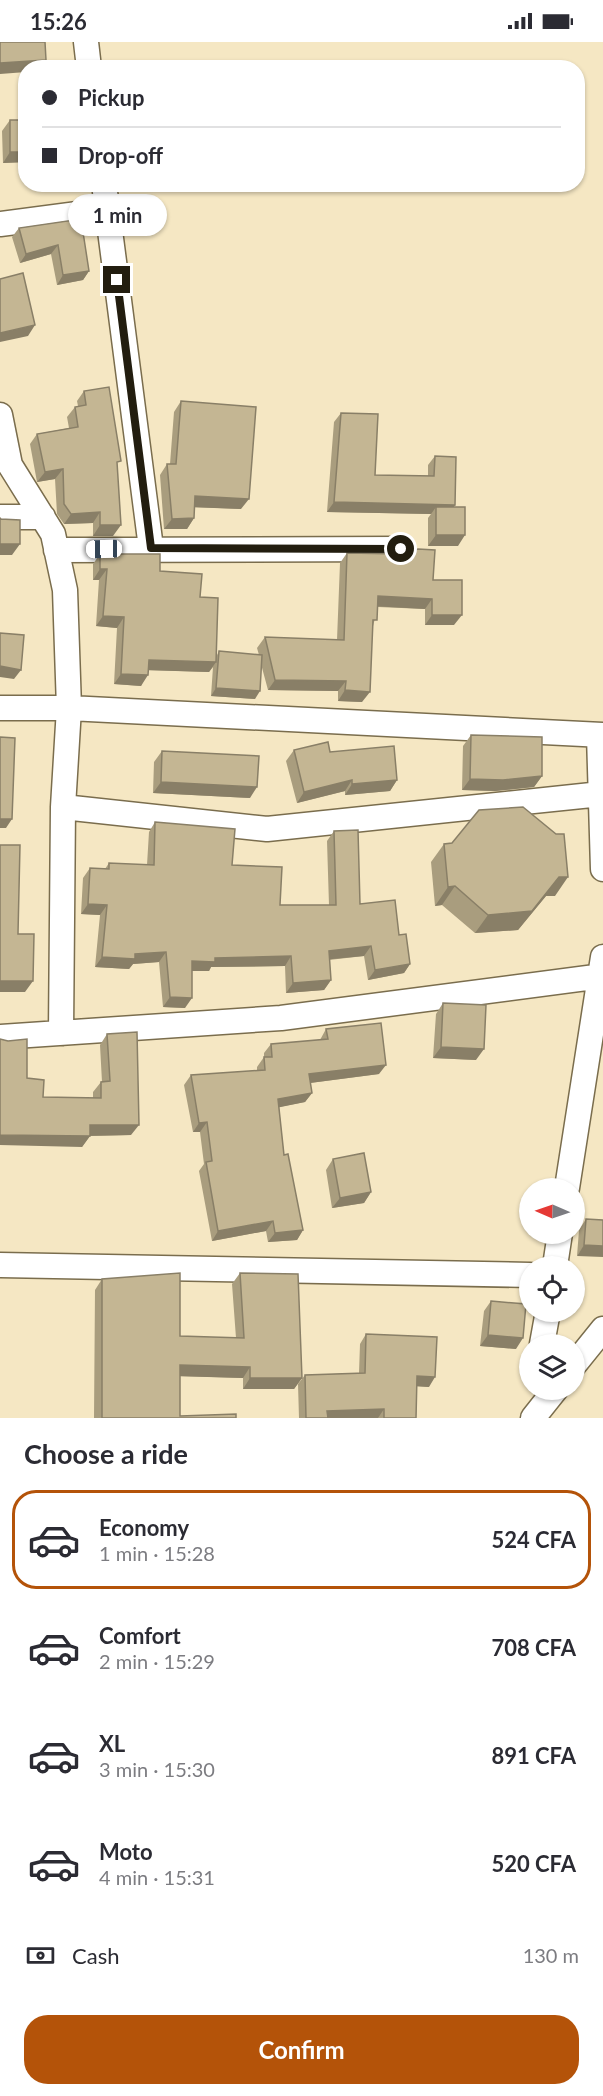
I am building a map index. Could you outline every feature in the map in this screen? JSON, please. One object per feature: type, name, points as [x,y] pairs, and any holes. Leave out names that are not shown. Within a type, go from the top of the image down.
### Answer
[{"type":"street","points":[[86,42],[88,60]]},
{"type":"street","points":[[105,192],[151,548]]},
{"type":"street","points":[[0,224],[108,210]]},
{"type":"street","points":[[0,414],[10,465],[53,534],[65,590],[69,708],[63,807],[62,1033]]},
{"type":"street","points":[[0,517],[43,517]]},
{"type":"street","points":[[56,550],[401,549]]},
{"type":"street","points":[[0,708],[69,708],[601,735],[603,869]]},
{"type":"street","points":[[63,807],[267,829],[601,794]]},
{"type":"street","points":[[0,1037],[281,1018],[602,970],[569,1178]]},
{"type":"street","points":[[0,1265],[519,1275]]},
{"type":"street","points":[[585,1351],[603,1329]]},
{"type":"street","points":[[532,1418],[534,1400]]},
{"type":"street","points":[[532,1418],[547,1400]]},
{"type":"building","points":[[0,42],[45,42],[46,60],[18,60],[18,62],[0,63]]},
{"type":"building","points":[[10,120],[18,120],[18,152],[10,152]]},
{"type":"building","points":[[81,219],[89,271],[63,275],[58,245],[26,254],[19,228]]},
{"type":"building","points":[[23,273],[35,325],[0,333],[0,279]]},
{"type":"building","points":[[109,387],[121,461],[117,462],[121,525],[100,525],[100,512],[71,514],[64,504],[63,469],[45,472],[37,434],[78,427],[75,407],[86,405],[84,391]]},
{"type":"building","points":[[181,401],[256,407],[249,499],[195,496],[194,518],[172,519],[167,464],[176,464]]},
{"type":"building","points":[[341,413],[378,414],[375,475],[434,476],[435,456],[456,457],[455,505],[334,502]]},
{"type":"building","points":[[436,507],[465,507],[465,535],[436,535]]},
{"type":"building","points":[[0,518],[20,520],[20,544],[0,544]]},
{"type":"building","points":[[418,549],[435,550],[433,580],[462,580],[462,615],[432,615],[432,599],[378,596],[377,620],[373,620],[370,692],[345,690],[346,681],[275,680],[265,637],[344,640],[347,553],[401,554]]},
{"type":"building","points":[[100,554],[160,554],[160,571],[202,574],[200,597],[218,598],[216,662],[149,660],[148,675],[121,674],[124,617],[103,616],[107,569],[100,569]]},
{"type":"building","points":[[0,633],[24,635],[21,670],[0,666]]},
{"type":"building","points":[[219,651],[262,655],[260,691],[216,688]]},
{"type":"building","points":[[471,735],[542,737],[542,776],[503,780],[470,779]]},
{"type":"building","points":[[0,737],[15,738],[12,819],[0,819]]},
{"type":"building","points":[[328,742],[330,752],[394,746],[397,780],[352,784],[352,780],[304,792],[294,750]]},
{"type":"building","points":[[162,751],[259,756],[257,787],[161,782]]},
{"type":"building","points":[[523,807],[556,834],[564,834],[568,877],[559,877],[532,911],[488,915],[455,886],[448,887],[444,844],[452,843],[479,810]]},
{"type":"building","points":[[155,822],[235,829],[232,865],[282,867],[280,905],[336,905],[334,831],[358,830],[360,904],[395,900],[399,935],[406,934],[410,964],[375,970],[371,946],[329,951],[331,980],[293,983],[291,956],[215,958],[215,962],[192,961],[192,998],[170,997],[166,952],[135,954],[135,959],[102,957],[107,905],[88,904],[90,868],[109,869],[109,863],[154,865]]},
{"type":"building","points":[[0,845],[20,845],[18,934],[34,934],[33,981],[0,981]]},
{"type":"building","points":[[443,1003],[486,1005],[484,1049],[441,1047]]},
{"type":"building","points":[[381,1023],[386,1065],[309,1074],[312,1093],[278,1099],[284,1155],[288,1154],[303,1230],[275,1233],[273,1221],[218,1231],[206,1162],[212,1161],[207,1122],[199,1123],[191,1075],[265,1070],[264,1057],[272,1057],[271,1044],[328,1039],[326,1029]]},
{"type":"building","points":[[137,1032],[139,1125],[90,1125],[90,1136],[0,1135],[0,1039],[8,1041],[27,1039],[27,1078],[44,1080],[43,1097],[101,1098],[101,1082],[110,1081],[107,1034]]},
{"type":"building","points":[[364,1153],[371,1192],[340,1198],[333,1159]]},
{"type":"building","points":[[586,1219],[603,1220],[603,1246],[584,1245]]},
{"type":"building","points":[[180,1273],[180,1336],[244,1338],[240,1273],[298,1274],[302,1378],[250,1378],[250,1367],[180,1365],[180,1416],[236,1414],[236,1418],[102,1418],[102,1279]]},
{"type":"building","points":[[491,1301],[519,1303],[519,1322],[524,1322],[523,1334],[519,1334],[519,1338],[488,1335]]},
{"type":"building","points":[[366,1334],[437,1337],[435,1377],[417,1376],[416,1418],[384,1418],[384,1409],[327,1411],[328,1418],[306,1418],[305,1375],[365,1373]]},
{"type":"route","points":[[117,280],[151,548],[401,549]]}]
